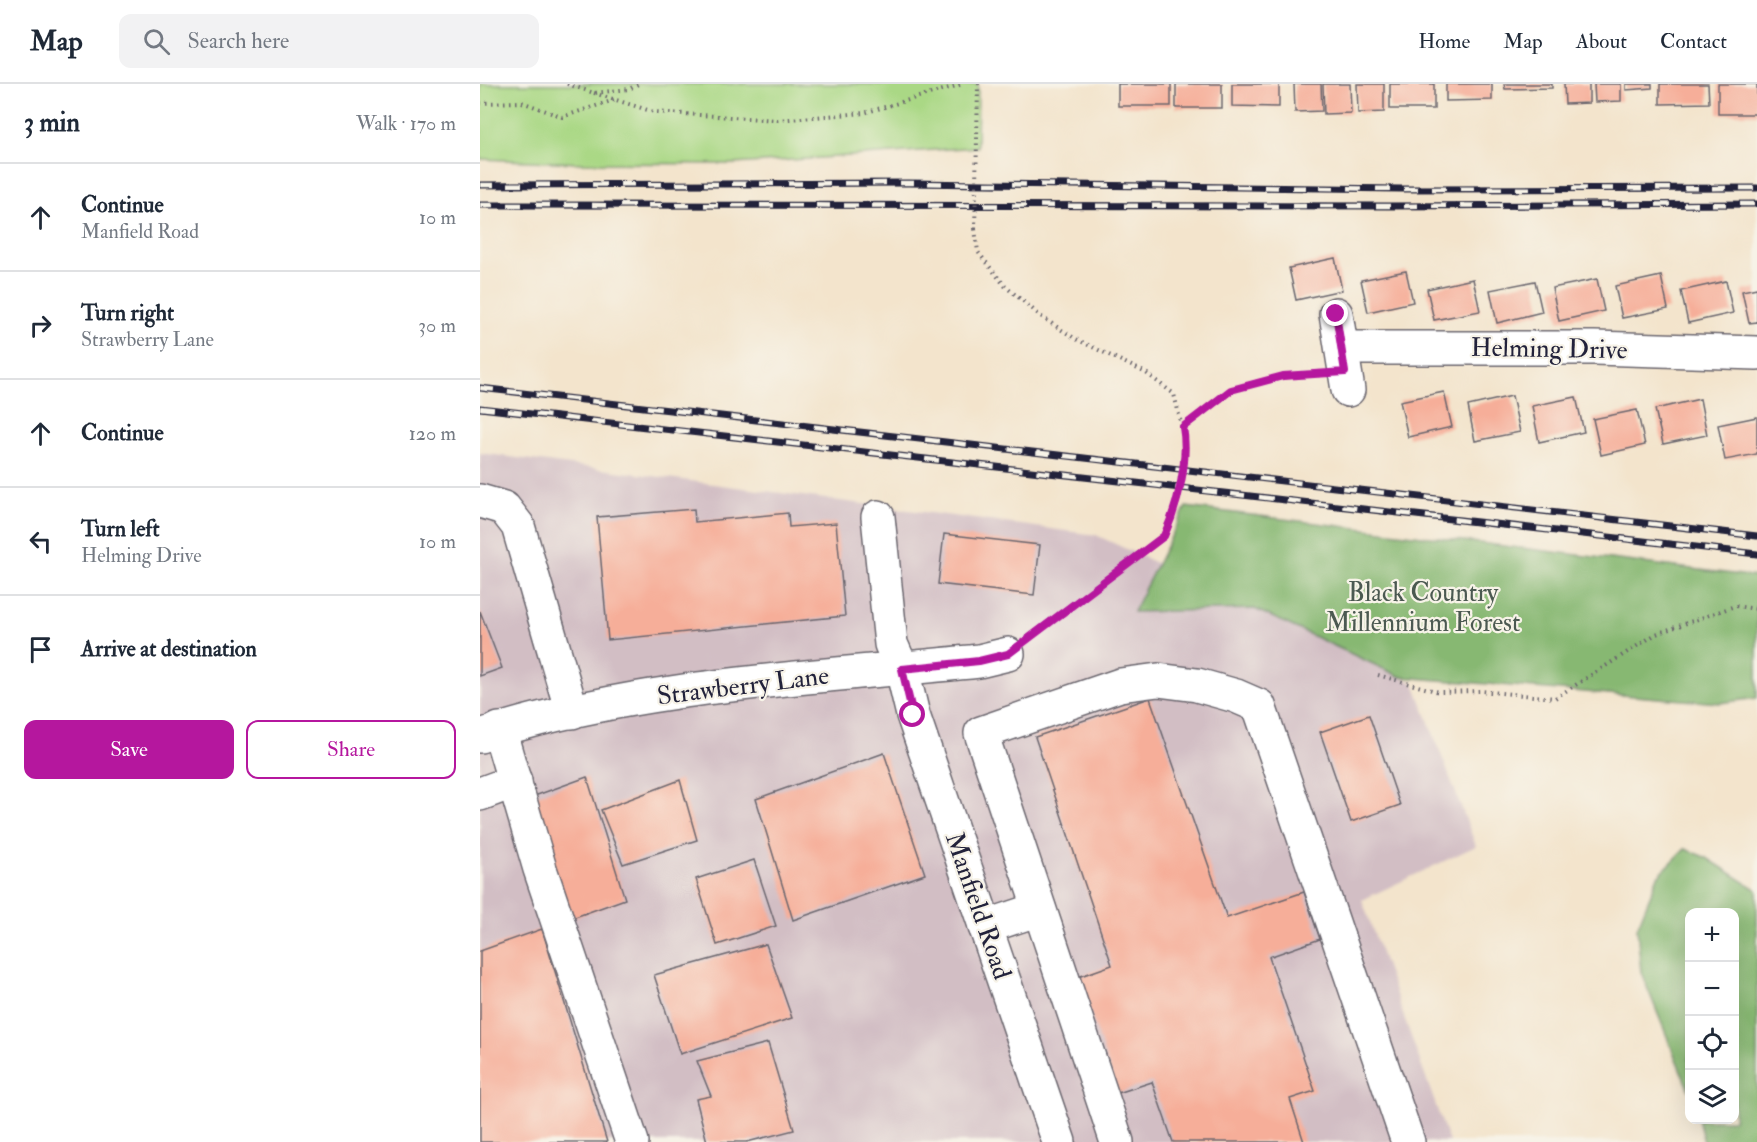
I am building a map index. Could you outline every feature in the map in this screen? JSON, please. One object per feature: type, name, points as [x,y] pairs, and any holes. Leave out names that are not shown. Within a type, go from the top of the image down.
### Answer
[{"type":"street","points":[[1336,314],[1345,370]]},
{"type":"street","name":"Helming Drive","points":[[1345,370],[1594,348],[1757,353]]},
{"type":"street","points":[[480,501],[504,508],[518,526],[572,712]]},
{"type":"street","name":"Manfield Road","points":[[878,517],[891,644],[902,669],[913,715],[1059,1142]]},
{"type":"street","name":"Strawberry Lane","points":[[490,733],[572,712],[680,690],[979,661],[1008,654]]},
{"type":"street","points":[[1117,1142],[981,733],[1120,685],[1158,680],[1197,685],[1236,696],[1259,706],[1408,1142]]},
{"type":"street","points":[[490,733],[515,781],[540,869],[632,1142]]},
{"type":"street","points":[[480,794],[515,781]]},
{"type":"street","points":[[986,927],[1039,909]]},
{"type":"path","points":[[567,84],[654,112],[777,120],[864,113],[963,84]]},
{"type":"path","points":[[594,93],[628,88],[638,84]]},
{"type":"path","points":[[978,84],[975,229],[978,252],[1005,286],[1043,318],[1076,339],[1146,373],[1174,394],[1185,440],[1178,496],[1164,536],[1008,654]]},
{"type":"path","points":[[480,103],[522,102],[562,117],[615,100]]},
{"type":"path","points":[[1183,427],[1231,390],[1283,376],[1345,370]]},
{"type":"path","points":[[1378,675],[1439,692],[1480,691],[1555,698],[1656,634],[1735,606],[1757,609]]},
{"type":"shaded area","points":[[480,453],[1096,535],[1414,683],[1476,846],[1362,900],[1449,1142],[480,1142]]},
{"type":"green space","points":[[480,84],[978,84],[977,147],[734,164],[581,163],[480,159]]},
{"type":"green space","name":"Black Country Millennium Forest","points":[[1186,507],[1757,577],[1757,698],[1720,703],[1401,677],[1255,609],[1133,612]]},
{"type":"green space","points":[[1685,849],[1707,858],[1757,890],[1757,1142],[1704,1142],[1699,1124],[1739,1124],[1739,908],[1685,908],[1685,1081],[1641,972],[1637,928],[1658,876]]},
{"type":"building","points":[[1118,84],[1171,84],[1171,106],[1118,106]]},
{"type":"building","points":[[1176,84],[1222,84],[1222,108],[1176,108]]},
{"type":"building","points":[[1232,84],[1279,84],[1279,107],[1232,106]]},
{"type":"building","points":[[1294,84],[1321,84],[1322,111],[1295,112]]},
{"type":"building","points":[[1323,84],[1350,84],[1351,113],[1324,114]]},
{"type":"building","points":[[1357,84],[1384,84],[1384,112],[1358,113]]},
{"type":"building","points":[[1390,84],[1434,84],[1434,109],[1390,109]]},
{"type":"building","points":[[1446,84],[1492,84],[1492,100],[1446,101]]},
{"type":"building","points":[[1504,84],[1552,84],[1552,88],[1505,89]]},
{"type":"building","points":[[1564,84],[1589,84],[1589,103],[1565,104]]},
{"type":"building","points":[[1594,84],[1621,84],[1621,101],[1595,102]]},
{"type":"building","points":[[1626,84],[1652,84],[1652,88],[1626,90]]},
{"type":"building","points":[[1660,84],[1708,84],[1709,103],[1660,104]]},
{"type":"building","points":[[1718,84],[1757,84],[1757,114],[1718,114]]},
{"type":"building","points":[[1335,258],[1342,290],[1296,300],[1289,268]]},
{"type":"building","points":[[1406,271],[1413,302],[1368,312],[1361,280]]},
{"type":"building","points":[[1661,276],[1668,309],[1622,318],[1615,286]]},
{"type":"building","points":[[1473,279],[1480,311],[1434,320],[1427,289]]},
{"type":"building","points":[[1597,279],[1604,311],[1559,321],[1552,288]]},
{"type":"building","points":[[1535,281],[1542,312],[1497,323],[1490,290]]},
{"type":"building","points":[[1726,281],[1733,313],[1688,323],[1681,291]]},
{"type":"building","points":[[1757,288],[1757,322],[1749,323],[1742,291]]},
{"type":"building","points":[[1444,392],[1452,427],[1408,437],[1400,401]]},
{"type":"building","points":[[1512,396],[1520,432],[1475,441],[1468,406]]},
{"type":"building","points":[[1576,397],[1584,432],[1539,442],[1532,406]]},
{"type":"building","points":[[1700,399],[1707,435],[1663,444],[1655,409]]},
{"type":"building","points":[[1637,410],[1645,445],[1601,455],[1593,419]]},
{"type":"building","points":[[1757,417],[1757,454],[1725,460],[1718,425]]},
{"type":"building","points":[[694,509],[695,522],[788,513],[789,527],[836,523],[845,616],[608,640],[597,517]]},
{"type":"building","points":[[944,534],[1040,545],[1034,595],[938,584]]},
{"type":"building","points":[[480,611],[502,668],[480,676]]},
{"type":"building","points":[[1150,698],[1227,918],[1304,892],[1320,939],[1269,957],[1315,1091],[1290,1099],[1304,1142],[1173,1142],[1152,1082],[1118,1093],[1078,977],[1112,965],[1035,737]]},
{"type":"building","points":[[1369,715],[1400,805],[1351,822],[1320,732]]},
{"type":"building","points":[[884,753],[925,874],[793,920],[756,799]]},
{"type":"building","points":[[587,777],[625,899],[564,921],[526,799]]},
{"type":"building","points":[[680,780],[697,840],[623,864],[601,810]]},
{"type":"building","points":[[754,860],[776,926],[717,945],[696,879]]},
{"type":"building","points":[[542,929],[607,1142],[480,1142],[480,951]]},
{"type":"building","points":[[766,944],[792,1018],[680,1054],[654,975]]},
{"type":"building","points":[[768,1043],[794,1130],[747,1142],[707,1142],[696,1099],[711,1096],[697,1061]]},
{"type":"railway","points":[[480,185],[908,183],[1401,189],[1757,188]]},
{"type":"railway","points":[[480,205],[1757,204]]},
{"type":"railway","points":[[480,388],[1757,536]]},
{"type":"railway","points":[[480,408],[1757,554]]},
{"type":"route","points":[[913,715],[902,669],[979,661],[1008,654],[1164,536],[1178,496],[1185,440],[1183,427],[1231,390],[1283,376],[1345,372],[1336,314]]}]
